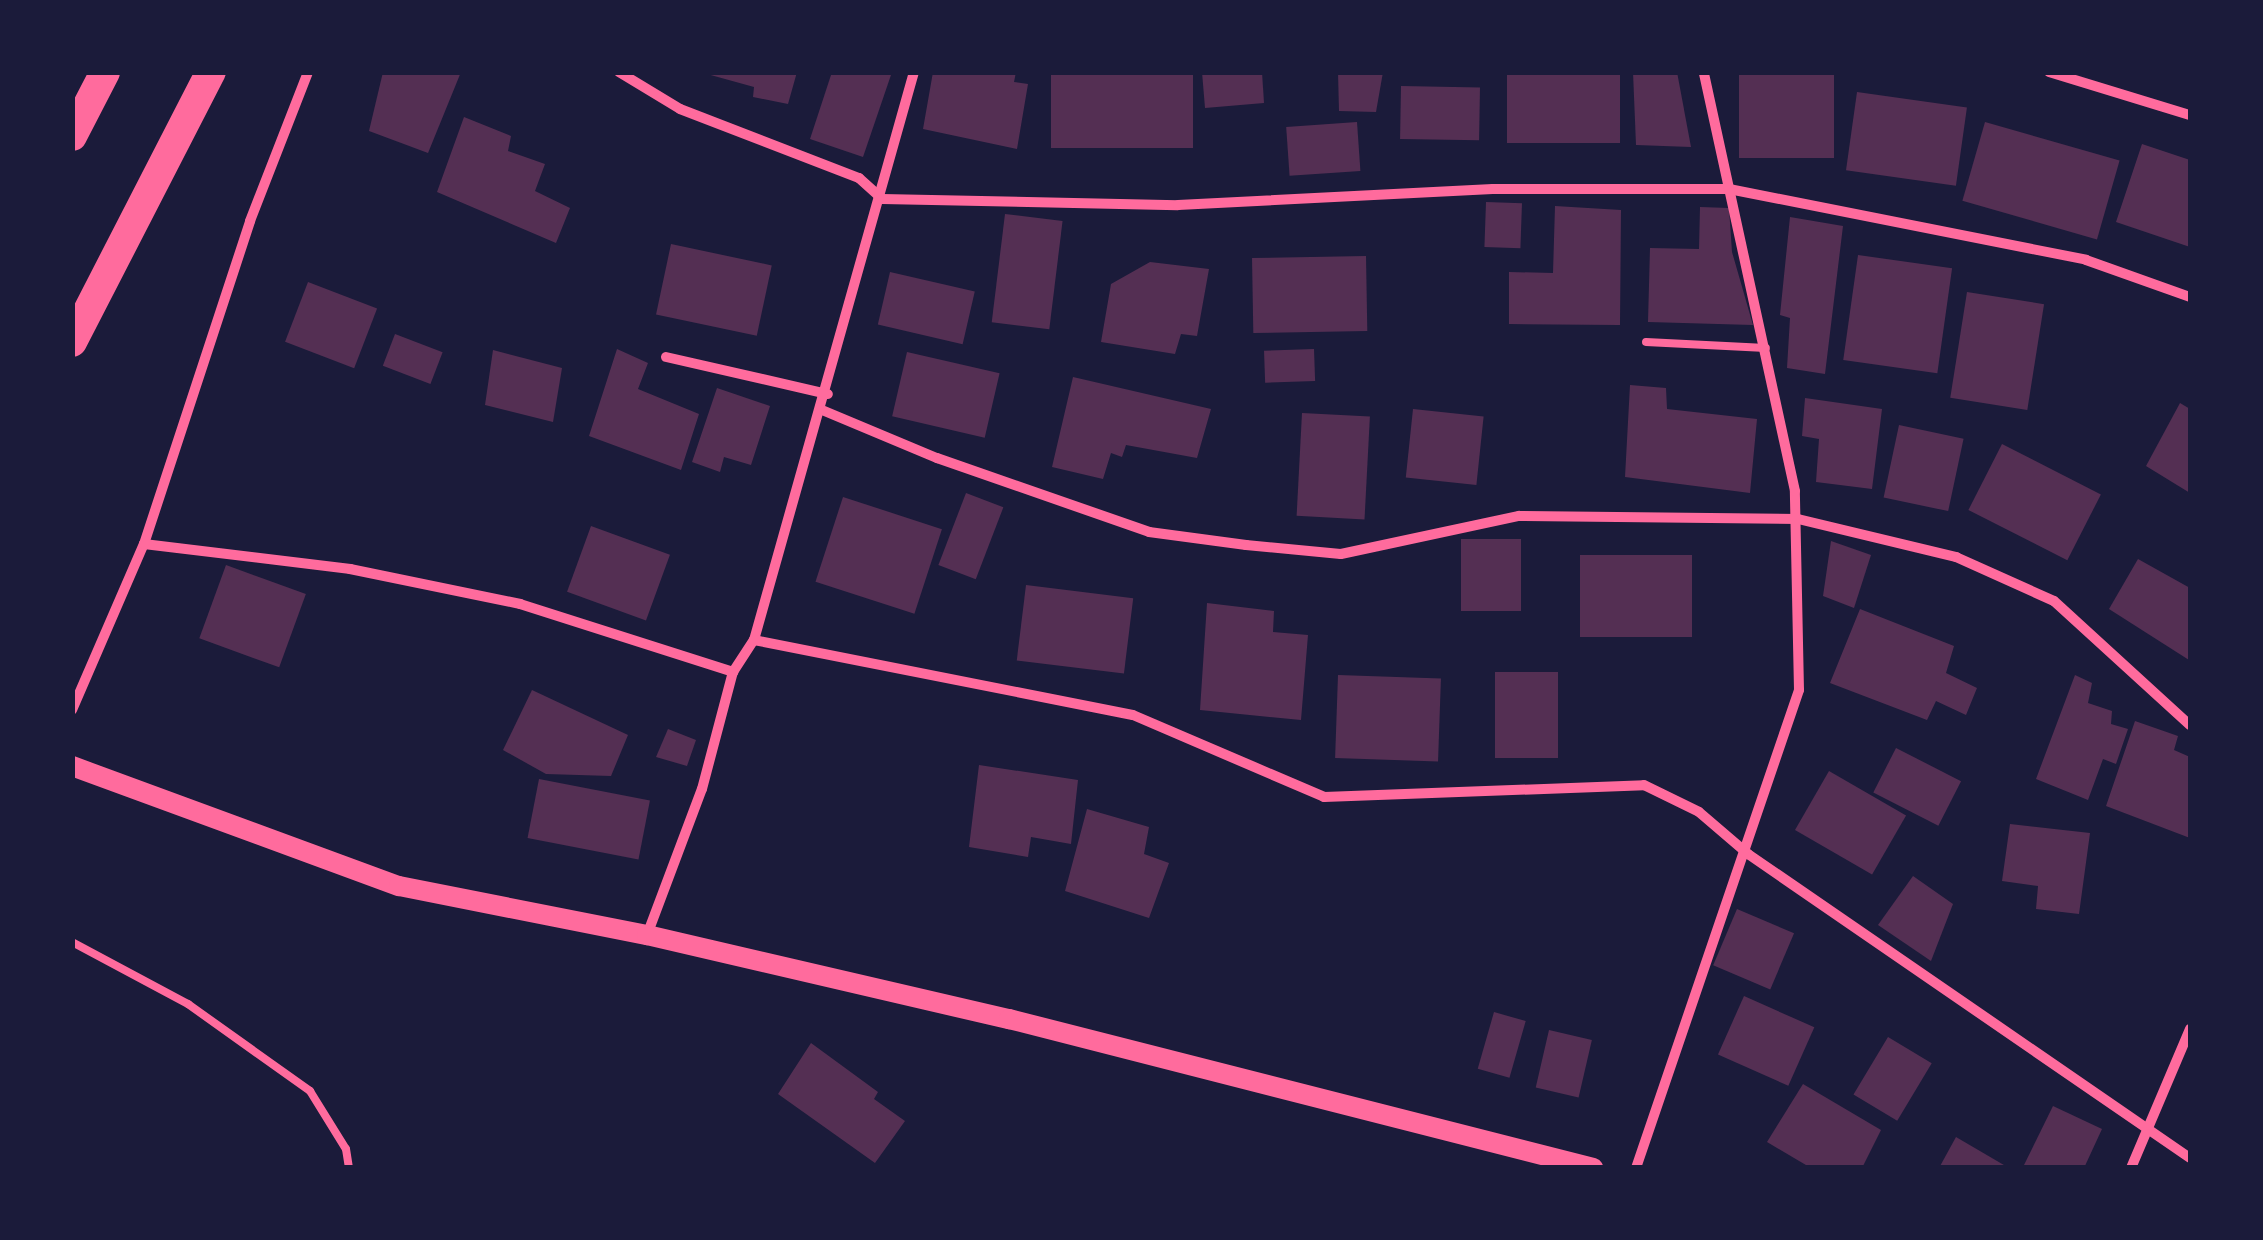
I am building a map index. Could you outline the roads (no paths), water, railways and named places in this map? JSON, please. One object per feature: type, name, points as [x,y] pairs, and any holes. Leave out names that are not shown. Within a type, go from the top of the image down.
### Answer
[{"type":"highway","points":[[72,136],[106,72]]},
{"type":"highway","points":[[72,342],[211,72]]},
{"type":"main road","points":[[72,766],[399,886],[646,934],[1593,1168]]},
{"type":"street","points":[[72,710],[144,544],[250,220],[308,72]]},
{"type":"street","points":[[619,72],[680,109],[858,178],[882,199],[1178,205],[1493,189],[1729,189],[2086,260],[2190,297]]},
{"type":"street","points":[[646,934],[702,789],[732,672],[754,640],[828,394],[914,72]]},
{"type":"street","points":[[1636,1168],[1748,854],[1799,690],[1798,520],[1766,348],[1704,72]]},
{"type":"street","points":[[2048,72],[2190,116]]},
{"type":"street","points":[[666,357],[828,394]]},
{"type":"street","points":[[822,410],[937,458],[1149,532],[1246,545],[1341,554],[1520,516],[1798,520],[1956,557],[2054,602],[2190,725]]},
{"type":"street","points":[[144,544],[350,569],[520,604],[732,672]]},
{"type":"street","points":[[754,640],[1133,715],[1324,797],[1644,785],[1699,812],[1748,854],[2190,1158]]},
{"type":"street","points":[[2131,1168],[2152,1131],[2190,1029]]},
{"type":"lane","points":[[1646,342],[1766,348]]},
{"type":"lane","points":[[72,942],[188,1004],[310,1091],[346,1149],[349,1168]]}]
